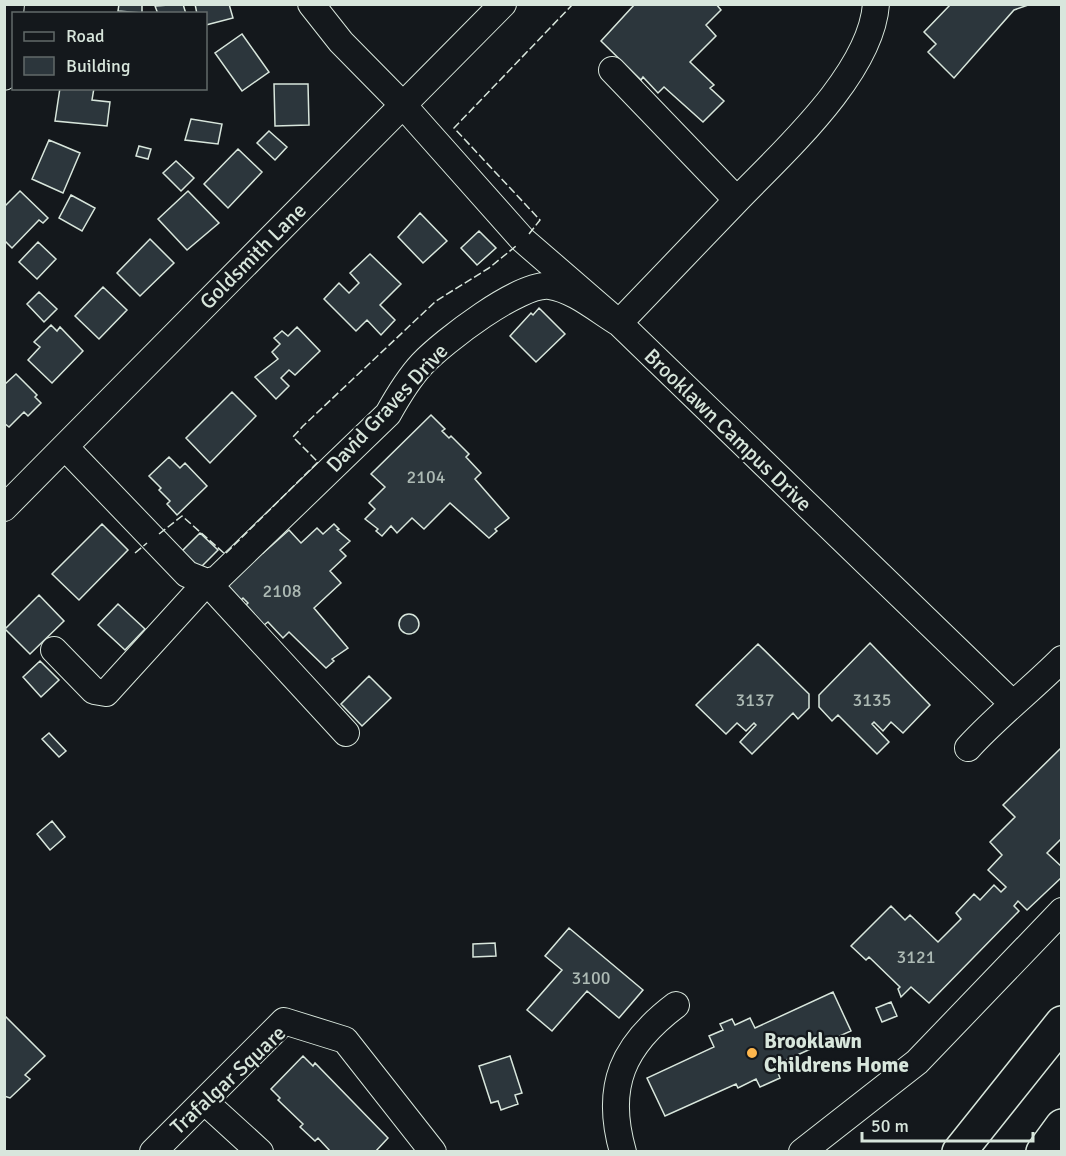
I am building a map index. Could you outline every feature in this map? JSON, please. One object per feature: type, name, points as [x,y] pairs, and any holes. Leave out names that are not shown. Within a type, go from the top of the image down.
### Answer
[{"type":"highway","points":[[959,1152],[1062,1023]]},
{"type":"highway","points":[[1043,1152],[1062,1126]]},
{"type":"street","points":[[4,77],[11,4]]},
{"type":"street","name":"Brooklawn Campus Drive","points":[[311,4],[341,42],[403,105],[523,240],[619,323],[1012,703]]},
{"type":"street","name":"Goldsmith Lane","points":[[4,508],[503,4]]},
{"type":"street","points":[[619,323],[818,116],[860,56],[875,15],[891,4]]},
{"type":"street","points":[[612,70],[737,200]]},
{"type":"street","name":"David Graves Drive","points":[[54,650],[94,691],[106,693],[207,582],[227,572],[388,414],[402,389],[423,364],[458,332],[514,296],[532,287],[550,286],[565,291],[619,323]]},
{"type":"street","points":[[65,447],[187,574],[207,582],[346,733]]},
{"type":"street","points":[[968,748],[1012,703],[1032,688],[1062,659]]},
{"type":"street","points":[[802,1152],[917,1062],[1062,911]]},
{"type":"street","points":[[623,1152],[616,1127],[615,1104],[618,1081],[631,1050],[650,1024],[676,1005]]},
{"type":"street","name":"Trafalgar Square","points":[[153,1152],[284,1021],[345,1040],[433,1152]]},
{"type":"street","points":[[204,1101],[260,1152]]},
{"type":"building","points":[[119,4],[142,4],[142,12],[118,11]]},
{"type":"building","points":[[183,4],[185,12],[157,12],[155,6]]},
{"type":"building","points":[[195,4],[229,4],[233,18],[207,25],[207,12],[197,12]]},
{"type":"building","points":[[635,4],[716,4],[721,10],[706,25],[716,36],[690,62],[714,85],[710,88],[724,101],[703,122],[664,87],[658,93],[643,77],[641,80],[601,41]]},
{"type":"building","points":[[951,4],[1031,4],[1014,10],[954,78],[928,52],[936,44],[924,32]]},
{"type":"building","points":[[242,34],[269,72],[242,91],[215,53]]},
{"type":"building","points":[[274,84],[308,84],[309,125],[275,126]]},
{"type":"building","points":[[60,90],[94,90],[92,100],[110,102],[107,126],[55,121]]},
{"type":"building","points":[[191,119],[222,124],[218,144],[185,140]]},
{"type":"building","points":[[269,131],[287,147],[275,160],[257,143]]},
{"type":"building","points":[[49,140],[80,153],[63,193],[32,179]]},
{"type":"building","points":[[139,146],[151,149],[148,159],[136,156]]},
{"type":"building","points":[[238,149],[262,172],[228,208],[204,184]]},
{"type":"building","points":[[176,161],[194,178],[181,191],[163,173]]},
{"type":"building","points":[[20,191],[48,218],[43,223],[39,220],[12,248],[4,240],[4,207]]},
{"type":"building","points":[[188,191],[219,223],[187,250],[158,219]]},
{"type":"building","points":[[71,195],[95,208],[82,231],[59,218]]},
{"type":"building","points":[[420,213],[447,241],[423,263],[398,237]]},
{"type":"building","points":[[479,231],[496,248],[477,265],[461,248]]},
{"type":"building","points":[[150,239],[174,263],[140,296],[117,273]]},
{"type":"building","points":[[38,242],[56,259],[37,279],[19,262]]},
{"type":"building","points":[[370,254],[401,284],[380,305],[395,320],[381,335],[367,320],[356,331],[324,299],[339,283],[349,293],[359,283],[350,273]]},
{"type":"building","points":[[103,287],[127,310],[99,339],[75,316]]},
{"type":"building","points":[[39,292],[57,309],[44,322],[27,304]]},
{"type":"building","points":[[539,308],[565,334],[536,362],[510,336],[531,313],[533,315]]},
{"type":"building","points":[[51,325],[57,331],[60,327],[83,351],[52,383],[28,360],[40,347],[34,342]]},
{"type":"building","points":[[297,327],[320,351],[295,375],[289,370],[281,378],[289,386],[276,399],[255,377],[278,359],[272,352],[280,344],[274,338],[282,331],[288,336]]},
{"type":"building","points":[[16,374],[37,395],[35,397],[41,403],[28,416],[24,412],[9,427],[4,423],[4,385]]},
{"type":"building","points":[[232,392],[256,416],[210,463],[186,438]]},
{"type":"building","points":[[431,415],[445,429],[442,431],[449,438],[451,436],[469,454],[466,457],[481,473],[475,479],[509,518],[495,529],[497,531],[489,538],[450,503],[424,529],[412,518],[397,533],[391,526],[382,536],[376,531],[378,529],[365,519],[375,509],[369,503],[385,487],[371,474]]},
{"type":"building","points":[[169,457],[180,468],[185,463],[207,486],[177,515],[167,504],[170,501],[159,490],[161,488],[149,476]]},
{"type":"building","points":[[102,524],[128,550],[79,600],[52,574]]},
{"type":"building","points":[[334,524],[339,529],[337,530],[350,541],[340,550],[346,556],[330,571],[341,583],[314,608],[348,648],[332,659],[334,661],[326,668],[289,632],[283,638],[268,622],[264,625],[246,605],[248,603],[243,598],[241,600],[225,583],[260,551],[263,553],[289,530],[301,543],[317,528],[323,534]]},
{"type":"building","points":[[200,533],[218,550],[200,568],[182,551]]},
{"type":"building","points":[[39,595],[64,621],[30,654],[5,629]]},
{"type":"building","points":[[118,604],[145,629],[125,650],[98,625]]},
{"type":"building","points":[[409,614],[416,617],[419,624],[416,631],[409,634],[402,631],[399,624],[402,617]]},
{"type":"building","points":[[870,643],[930,705],[903,733],[891,722],[883,731],[874,722],[872,724],[889,742],[877,754],[838,715],[832,721],[819,707],[819,695]]},
{"type":"building","points":[[758,644],[809,694],[809,708],[798,719],[793,713],[752,754],[740,742],[756,725],[754,723],[746,731],[737,723],[726,734],[696,705]]},
{"type":"building","points":[[40,661],[59,680],[41,697],[23,677]]},
{"type":"building","points":[[369,676],[391,698],[362,726],[341,704]]},
{"type":"building","points":[[49,733],[66,751],[59,757],[42,739]]},
{"type":"building","points":[[1062,747],[1062,838],[1047,853],[1062,867],[1062,877],[1027,910],[1018,901],[1014,906],[1019,911],[929,1003],[911,987],[901,997],[898,989],[900,987],[869,957],[866,960],[851,946],[891,906],[905,920],[910,915],[938,942],[961,919],[956,913],[974,894],[980,900],[994,885],[1001,892],[1006,887],[988,870],[1002,855],[990,842],[1015,817],[1003,805]]},
{"type":"building","points":[[52,821],[65,837],[50,850],[37,834]]},
{"type":"building","points":[[569,928],[643,990],[619,1018],[587,991],[552,1031],[527,1010],[562,970],[545,956]]},
{"type":"building","points":[[495,943],[496,956],[473,957],[473,944]]},
{"type":"building","name":"Brooklawn Childrens Home","points":[[833,992],[851,1031],[775,1065],[780,1078],[760,1087],[756,1079],[738,1088],[736,1084],[665,1116],[647,1078],[714,1047],[709,1036],[723,1030],[720,1024],[732,1019],[735,1025],[750,1018],[755,1028]]},
{"type":"building","points":[[891,1002],[897,1016],[882,1022],[876,1008]]},
{"type":"building","points":[[4,1015],[45,1056],[25,1075],[30,1079],[10,1098],[4,1096]]},
{"type":"building","points":[[303,1056],[313,1066],[315,1063],[388,1138],[375,1152],[331,1152],[318,1138],[315,1141],[300,1127],[303,1124],[278,1100],[280,1098],[271,1089]]},
{"type":"building","points":[[510,1056],[522,1093],[515,1095],[518,1104],[501,1110],[498,1101],[491,1103],[479,1066]]},
{"type":"fence","points":[[529,234],[540,220],[454,128],[573,4]]},
{"type":"fence","points":[[159,534],[182,516],[225,554],[318,462],[293,437],[303,426],[436,301],[489,268],[516,246]]},
{"type":"fence","points":[[135,553],[147,543]]},
{"type":"place","name":"Brooklawn Childrens Home","points":[[752,1053]]}]
